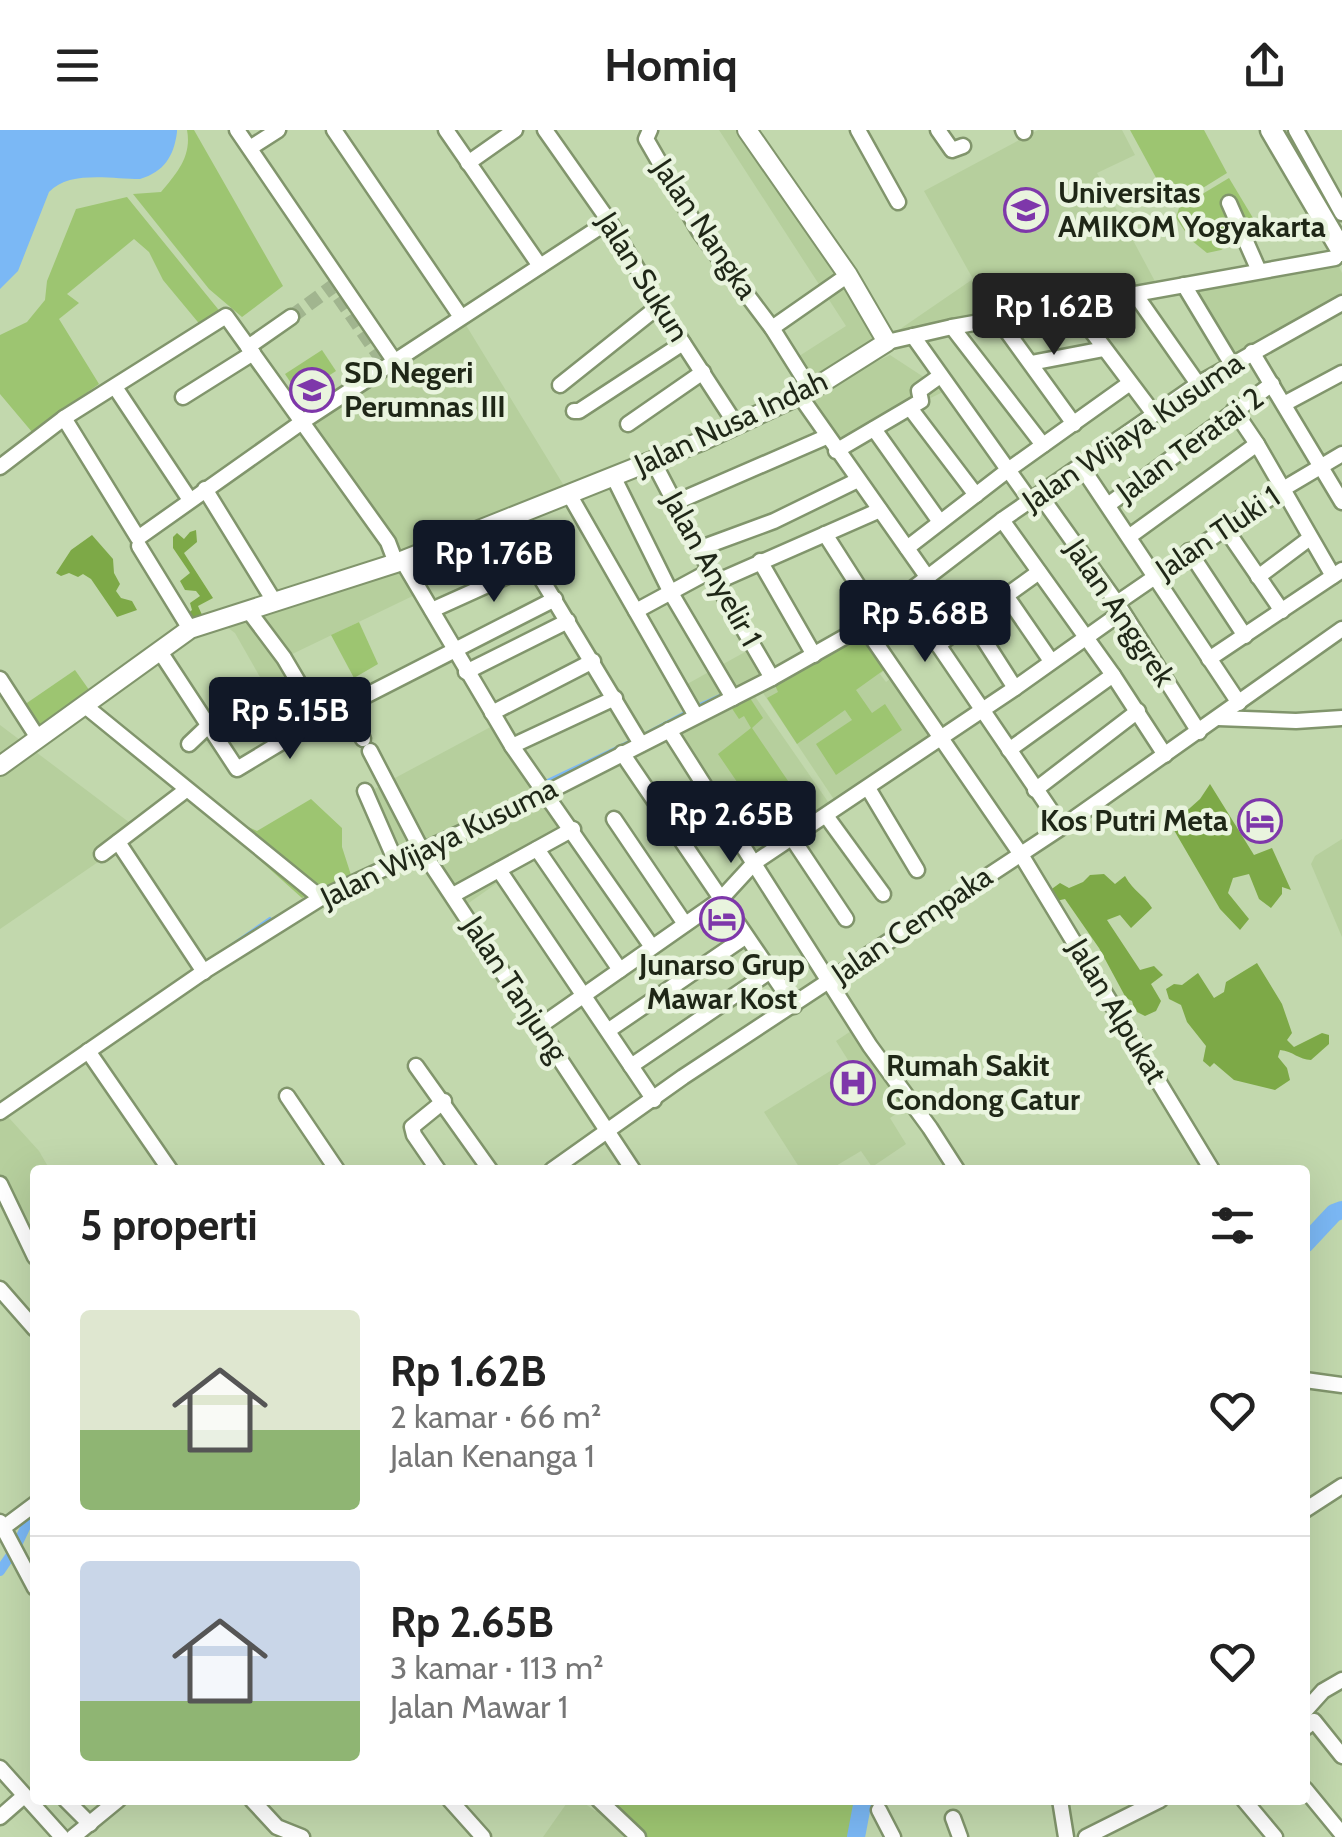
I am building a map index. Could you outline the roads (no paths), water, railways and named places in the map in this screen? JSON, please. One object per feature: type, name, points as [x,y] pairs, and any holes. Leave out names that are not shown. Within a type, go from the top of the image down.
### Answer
[{"type":"highway","points":[[1272,130],[1340,260]]},
{"type":"highway","points":[[1286,130],[1342,228]]},
{"type":"main road","points":[[748,130],[848,275],[887,342]]},
{"type":"main road","name":"Jalan Nusa Indah","points":[[0,766],[190,629],[399,562],[614,478],[805,393],[887,342]]},
{"type":"street","points":[[238,130],[395,362]]},
{"type":"street","points":[[250,148],[278,130]]},
{"type":"street","points":[[334,130],[461,317]]},
{"type":"street","points":[[446,130],[540,266]]},
{"type":"street","points":[[468,163],[515,130]]},
{"type":"street","name":"Jalan Sukun","points":[[545,130],[609,221],[737,426]]},
{"type":"street","name":"Jalan Nangka","points":[[650,130],[646,139],[699,231],[772,328]]},
{"type":"street","points":[[858,130],[898,202]]},
{"type":"street","points":[[938,130],[952,150],[963,146]]},
{"type":"street","points":[[1261,130],[1340,260]]},
{"type":"street","points":[[1296,130],[1342,213]]},
{"type":"street","points":[[1228,203],[1259,272]]},
{"type":"street","points":[[139,542],[190,500],[302,422],[609,221]]},
{"type":"street","name":"Jalan Nusa Indah","points":[[887,342],[998,318],[1340,260]]},
{"type":"street","points":[[848,275],[772,328],[826,437],[928,578]]},
{"type":"street","points":[[1184,285],[1230,363]]},
{"type":"street","points":[[1135,294],[1198,384]]},
{"type":"street","name":"Jalan Wijaya Kusuma","points":[[0,1112],[204,972],[321,898],[543,794],[639,741],[668,730],[694,712],[772,678],[864,626],[1002,520],[1198,384],[1342,303]]},
{"type":"street","points":[[1072,305],[1154,414]]},
{"type":"street","points":[[560,384],[659,306]]},
{"type":"street","points":[[0,467],[64,418],[226,316],[388,542],[543,794],[573,829],[652,947]]},
{"type":"street","points":[[182,396],[290,318]]},
{"type":"street","points":[[998,318],[1074,424]]},
{"type":"street","points":[[952,327],[1043,446]]},
{"type":"street","name":"Jalan Anggrek","points":[[913,336],[1008,470],[1036,498],[1120,608],[1198,732]]},
{"type":"street","points":[[574,411],[683,343]]},
{"type":"street","points":[[1031,363],[1104,349]]},
{"type":"street","points":[[1252,352],[1342,502]]},
{"type":"street","points":[[628,424],[702,372]]},
{"type":"street","points":[[1284,404],[1342,373]]},
{"type":"street","points":[[836,451],[922,400],[919,391],[940,376]]},
{"type":"street","points":[[906,548],[1130,383]]},
{"type":"street","name":"Jalan Teratai 2","points":[[1108,505],[1272,384]]},
{"type":"street","points":[[115,387],[190,500]]},
{"type":"street","points":[[910,408],[976,494]]},
{"type":"street","points":[[1209,660],[1338,573],[1310,538],[1234,410]]},
{"type":"street","points":[[64,418],[190,629]]},
{"type":"street","points":[[874,428],[940,522]]},
{"type":"street","points":[[674,503],[826,437]]},
{"type":"street","points":[[1130,536],[1257,444]]},
{"type":"street","name":"Jalan Tluki 1","points":[[540,1026],[720,900],[754,863],[1015,688],[1189,551],[1342,454]]},
{"type":"street","name":"Jalan Anyelir 1","points":[[653,461],[772,678]]},
{"type":"street","points":[[1081,466],[1238,703]]},
{"type":"street","points":[[614,478],[671,592],[730,694]]},
{"type":"street","points":[[698,549],[774,521],[858,480]]},
{"type":"street","points":[[205,489],[274,601]]},
{"type":"street","points":[[572,494],[694,712]]},
{"type":"street","points":[[636,612],[671,592],[760,561],[880,510]]},
{"type":"street","points":[[506,520],[639,741]]},
{"type":"street","points":[[1002,520],[1165,755]]},
{"type":"street","points":[[1225,528],[1282,611]]},
{"type":"street","points":[[825,534],[878,617]]},
{"type":"street","points":[[1258,578],[1310,538]]},
{"type":"street","points":[[1189,551],[1245,636]]},
{"type":"street","points":[[760,561],[814,655]]},
{"type":"street","points":[[432,610],[534,564]]},
{"type":"street","points":[[938,645],[1039,572]]},
{"type":"street","points":[[905,596],[1062,827]]},
{"type":"street","points":[[1007,597],[1051,661]]},
{"type":"street","points":[[159,650],[237,768],[320,719],[555,600]]},
{"type":"street","points":[[248,610],[284,658],[320,719]]},
{"type":"street","points":[[466,672],[568,621]]},
{"type":"street","points":[[972,621],[1015,688]]},
{"type":"street","name":"Jalan Alpukat","points":[[864,626],[1020,853],[1209,1165]]},
{"type":"street","name":"Jalan Cempaka","points":[[559,1165],[1221,719],[1342,629]]},
{"type":"street","points":[[492,713],[593,661]]},
{"type":"street","points":[[1009,750],[1113,675]]},
{"type":"street","points":[[0,678],[38,738]]},
{"type":"street","points":[[512,746],[615,698]]},
{"type":"street","points":[[84,705],[321,898]]},
{"type":"street","name":"Jalan Tanjung","points":[[346,706],[421,849],[629,1165]]},
{"type":"street","points":[[1035,790],[1138,712]]},
{"type":"street","points":[[1221,719],[1342,718]]},
{"type":"street","points":[[190,744],[209,725]]},
{"type":"street","points":[[668,730],[829,981],[954,1165]]},
{"type":"street","points":[[622,753],[794,1006]]},
{"type":"street","points":[[868,788],[917,870]]},
{"type":"street","points":[[102,854],[186,790]]},
{"type":"street","points":[[364,792],[396,862]]},
{"type":"street","points":[[826,817],[883,894]]},
{"type":"street","points":[[614,819],[685,924]]},
{"type":"street","points":[[453,895],[573,829]]},
{"type":"street","points":[[792,838],[846,919]]},
{"type":"street","points":[[118,842],[204,972]]},
{"type":"street","points":[[537,849],[620,970]]},
{"type":"street","points":[[499,870],[654,1100]]},
{"type":"street","points":[[609,1030],[745,937]]},
{"type":"street","points":[[631,1066],[769,972]]},
{"type":"street","points":[[88,1051],[167,1165]]},
{"type":"street","points":[[416,1066],[487,1165]]},
{"type":"street","points":[[287,1096],[334,1165]]},
{"type":"street","points":[[435,1165],[412,1127],[444,1101]]},
{"type":"street","points":[[0,1184],[30,1247]]},
{"type":"street","points":[[0,1289],[30,1324]]},
{"type":"street","points":[[1310,1381],[1342,1385]]},
{"type":"street","points":[[1310,1507],[1342,1486]]},
{"type":"street","points":[[30,1507],[2,1525],[30,1579]]},
{"type":"street","points":[[20,1560],[30,1555]]},
{"type":"street","points":[[1310,1706],[1342,1680]]},
{"type":"street","points":[[1310,1724],[1314,1721],[1342,1756]]},
{"type":"street","points":[[0,1768],[30,1802]]},
{"type":"street","points":[[0,1817],[24,1796]]},
{"type":"street","points":[[1310,1796],[1342,1834]]},
{"type":"street","points":[[32,1805],[62,1837]]},
{"type":"street","points":[[71,1805],[90,1824]]},
{"type":"street","points":[[74,1837],[112,1805]]},
{"type":"street","points":[[257,1805],[277,1827],[302,1837]]},
{"type":"street","points":[[454,1805],[483,1837]]},
{"type":"street","points":[[604,1805],[638,1837]]},
{"type":"street","points":[[1061,1805],[1066,1837]]},
{"type":"street","points":[[1086,1837],[1150,1805]]},
{"type":"street","points":[[1248,1805],[1276,1837]]},
{"type":"street","points":[[878,1810],[893,1837]]},
{"type":"street","points":[[952,1818],[960,1837]]},
{"type":"water","points":[[0,130],[177,132],[166,162],[148,176],[79,178],[49,192],[18,271],[0,289]]},
{"type":"waterway","points":[[261,617],[271,629]]},
{"type":"waterway","points":[[696,706],[725,693]]},
{"type":"waterway","points":[[644,734],[685,712]]},
{"type":"waterway","points":[[544,782],[632,740]]},
{"type":"waterway","points":[[224,950],[270,918]]},
{"type":"waterway","points":[[1310,1239],[1334,1213],[1342,1210]]},
{"type":"waterway","points":[[0,1571],[30,1518]]},
{"type":"waterway","points":[[856,1837],[862,1805]]},
{"type":"tunnel","points":[[291,317],[332,287],[387,367]]},
{"type":"place","name":"Universitas AMIKOM Yogyakarta","points":[[1026,210]]},
{"type":"place","name":"SD Negeri Perumnas III","points":[[312,390]]},
{"type":"place","name":"Kos Putri Meta","points":[[1260,821]]},
{"type":"place","name":"Junarso Grup Mawar Kost","points":[[722,919]]},
{"type":"place","name":"Rumah Sakit Condong Catur","points":[[853,1083]]}]
